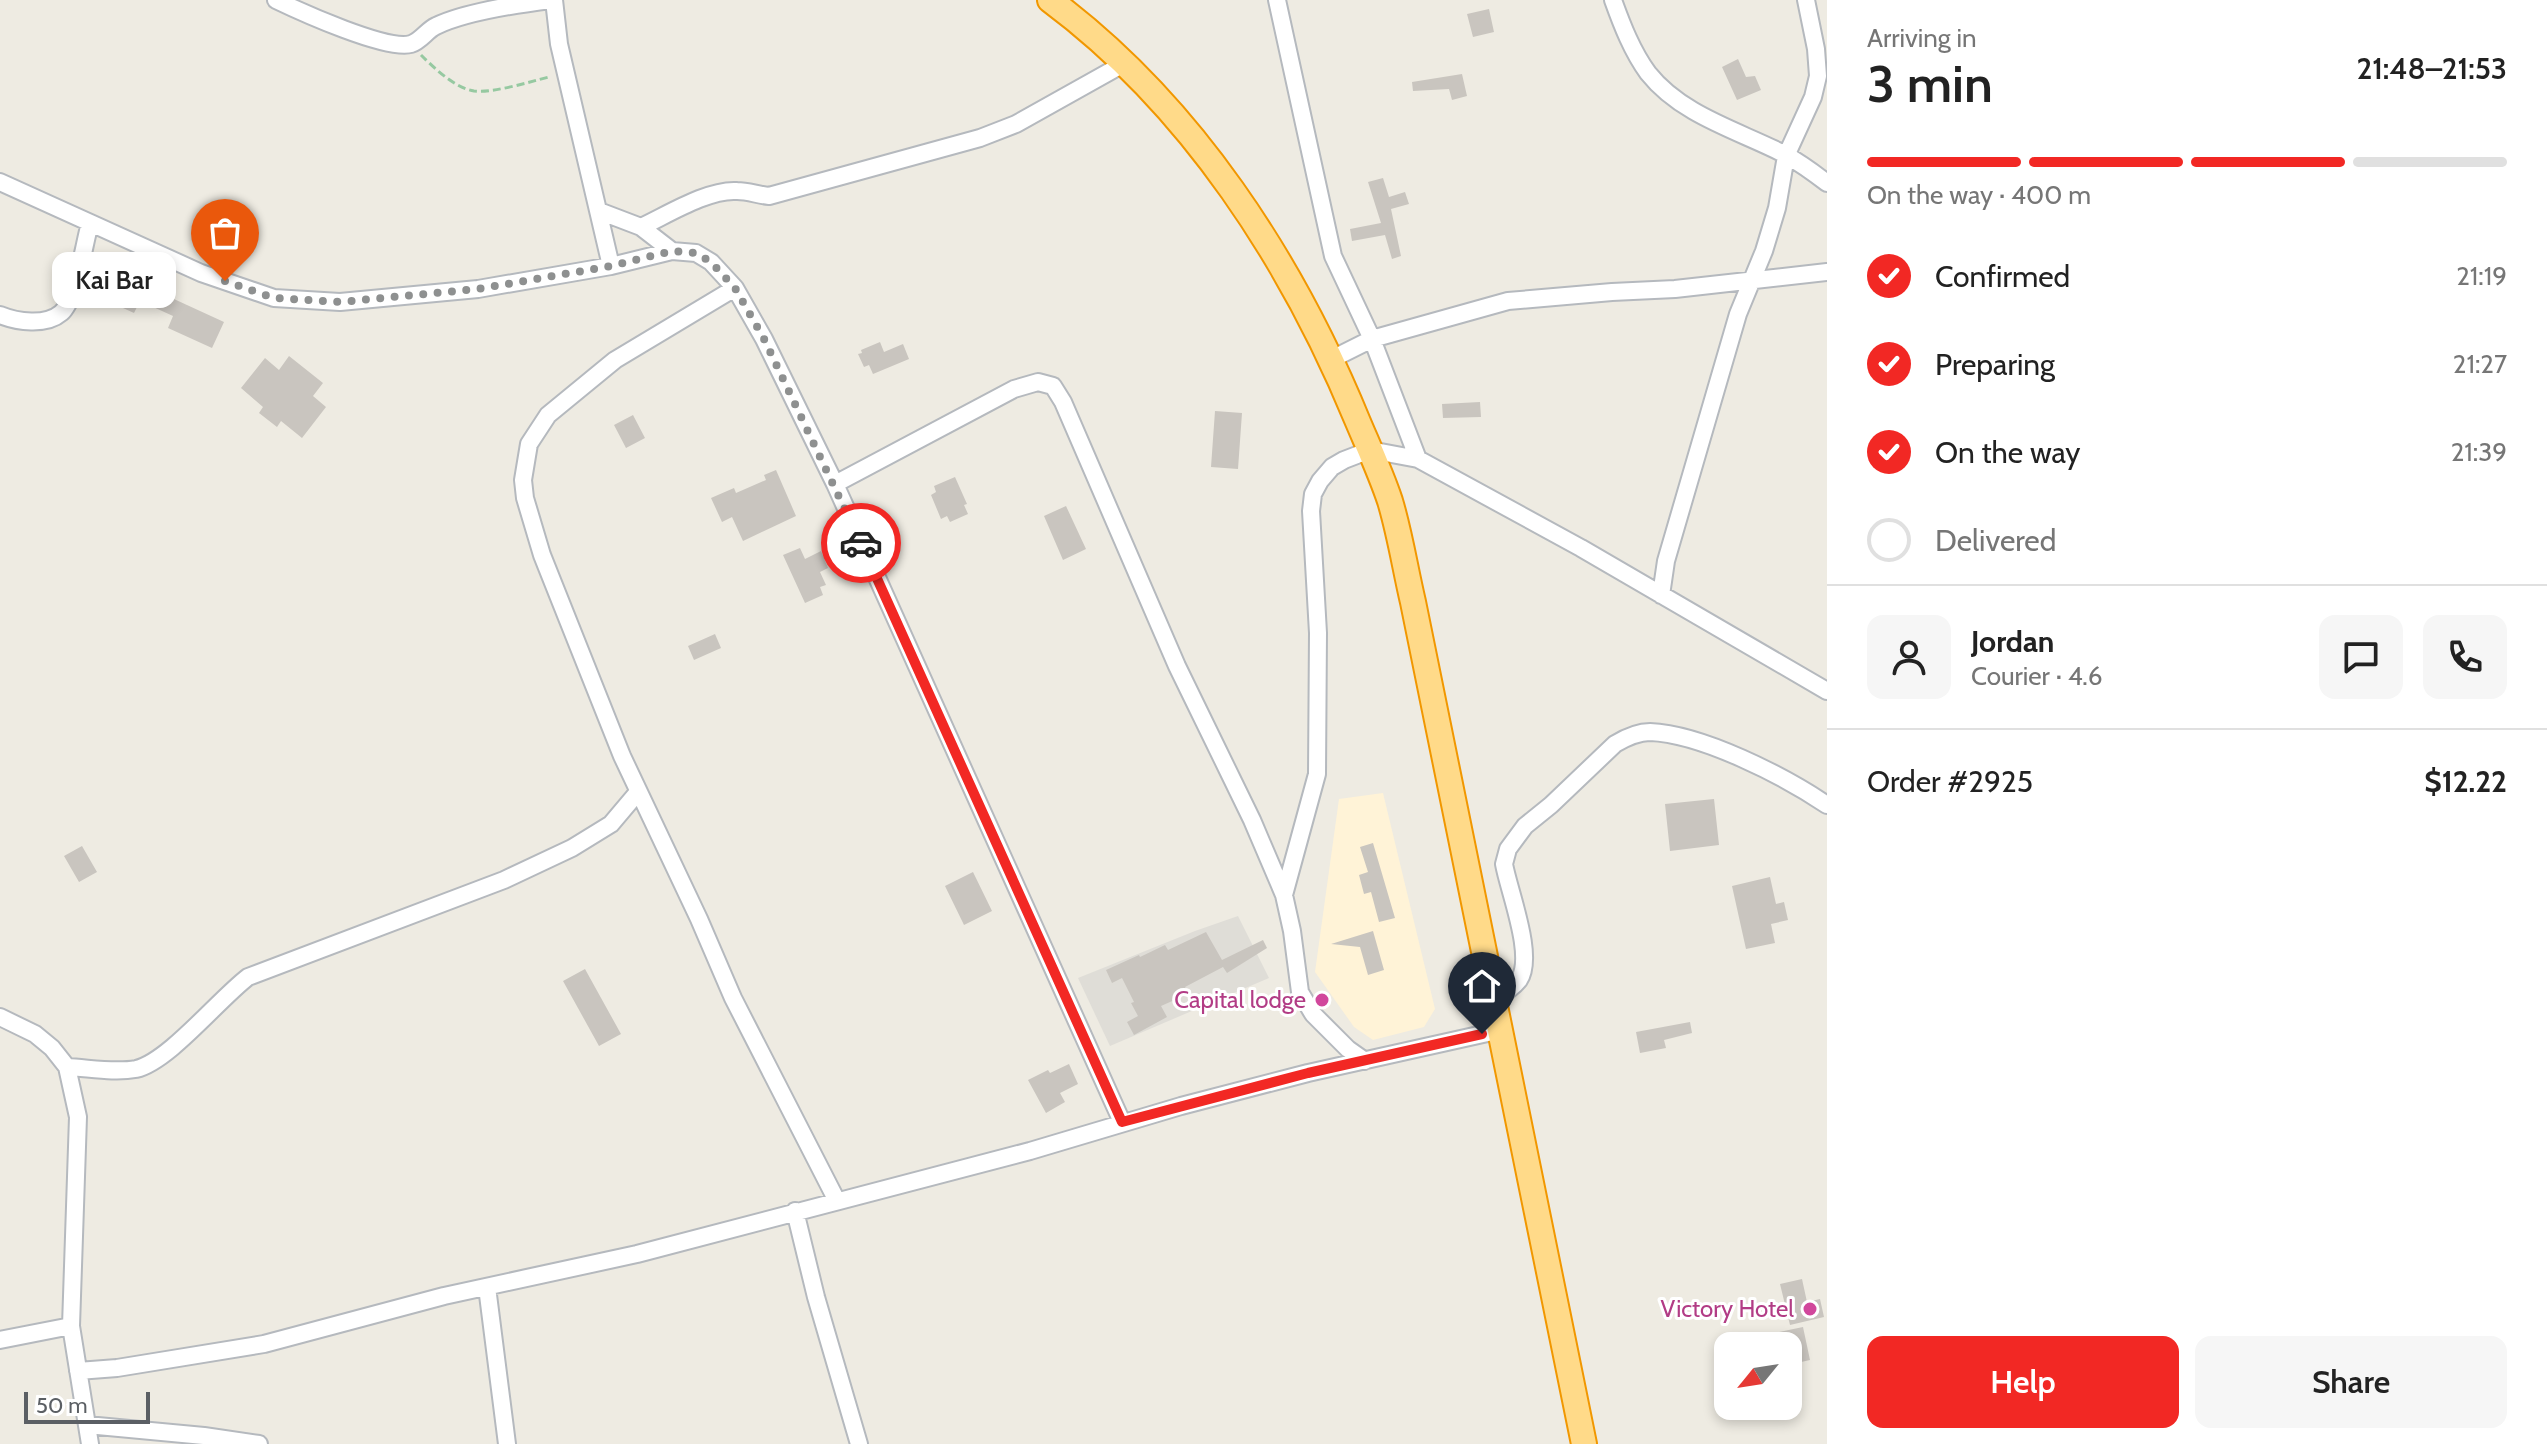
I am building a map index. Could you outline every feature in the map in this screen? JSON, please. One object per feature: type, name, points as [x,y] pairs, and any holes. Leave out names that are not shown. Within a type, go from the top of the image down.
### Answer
[{"type":"highway","points":[[1050,0],[1125,63],[1200,148],[1243,204],[1332,359],[1370,450],[1394,517],[1584,1444]]},
{"type":"street","points":[[276,0],[317,20],[367,37],[410,44],[443,23],[553,0],[559,44],[611,266]]},
{"type":"street","points":[[1277,0],[1333,256],[1372,339],[1418,459]]},
{"type":"street","points":[[1613,0],[1632,47],[1649,75],[1659,84],[1715,123],[1786,156],[1827,183]]},
{"type":"street","points":[[1661,595],[1666,561],[1749,281],[1764,251],[1777,208],[1786,156],[1804,120],[1818,76],[1806,0]]},
{"type":"street","points":[[641,227],[696,200],[714,195],[737,191],[769,196],[980,138],[1016,124],[1125,63]]},
{"type":"street","points":[[0,182],[201,273],[274,298],[340,302],[478,289],[611,266],[672,251],[696,253],[711,262],[735,288],[764,339],[835,484],[1122,1122]]},
{"type":"street","points":[[599,211],[641,227],[672,251]]},
{"type":"street","points":[[0,315],[15,321],[45,320],[61,314],[70,301],[90,223]]},
{"type":"street","points":[[1332,359],[1372,339],[1508,301],[1827,272]]},
{"type":"street","points":[[735,288],[615,360],[548,415],[525,454],[525,498],[542,555],[638,792],[733,998],[837,1201]]},
{"type":"street","points":[[835,484],[1014,389],[1038,382],[1053,386],[1063,402],[1177,666],[1252,820],[1284,895],[1300,992],[1313,1014],[1348,1049],[1365,1061]]},
{"type":"street","points":[[1284,895],[1317,774],[1318,633],[1313,494],[1332,467],[1370,450],[1418,459],[1827,691]]},
{"type":"street","points":[[1494,999],[1519,980],[1525,967],[1525,952],[1504,864],[1508,849],[1525,826],[1615,744],[1627,737],[1648,732],[1699,742],[1747,761],[1827,805]]},
{"type":"street","points":[[67,1067],[137,1069],[159,1059],[227,993],[248,977],[504,880],[572,848],[611,824],[638,792]]},
{"type":"street","points":[[0,1017],[35,1034],[52,1048],[67,1067],[78,1117],[71,1326],[90,1444]]},
{"type":"street","points":[[78,1371],[117,1368],[264,1344],[444,1296],[637,1254],[1030,1151],[1122,1122],[1308,1073],[1501,1030]]},
{"type":"street","points":[[795,1211],[816,1297],[859,1444]]},
{"type":"street","points":[[487,1287],[507,1444]]},
{"type":"street","points":[[0,1340],[71,1326]]},
{"type":"street","points":[[87,1425],[259,1444]]},
{"type":"path","points":[[410,44],[448,77],[472,90],[489,90],[566,73]]},
{"type":"shaded area","points":[[1383,793],[1435,1009],[1424,1027],[1373,1040],[1354,1027],[1315,972],[1339,799]]},
{"type":"shaded area","points":[[1238,916],[1269,978],[1110,1046],[1078,978]]},
{"type":"building","points":[[1489,9],[1494,32],[1473,37],[1467,14]]},
{"type":"building","points":[[1738,59],[1746,77],[1755,76],[1761,90],[1737,100],[1722,67]]},
{"type":"building","points":[[1462,74],[1467,96],[1452,100],[1449,89],[1413,91],[1412,82]]},
{"type":"building","points":[[1383,178],[1389,197],[1405,192],[1409,204],[1391,209],[1401,256],[1392,259],[1385,235],[1352,241],[1350,229],[1381,223],[1368,182]]},
{"type":"building","points":[[102,266],[224,322],[212,348],[168,328],[173,316],[140,301],[134,313],[90,293]]},
{"type":"building","points":[[880,342],[884,352],[903,344],[909,359],[873,374],[869,365],[864,367],[858,354]]},
{"type":"building","points":[[289,356],[323,383],[313,396],[326,407],[302,438],[281,421],[277,427],[259,413],[263,407],[241,388],[265,358],[279,370]]},
{"type":"building","points":[[1480,402],[1481,417],[1443,418],[1442,404]]},
{"type":"building","points":[[1215,411],[1242,413],[1238,469],[1211,467]]},
{"type":"building","points":[[633,415],[645,438],[626,448],[614,425]]},
{"type":"building","points":[[776,470],[796,516],[743,541],[732,517],[722,522],[711,498],[734,488],[736,493],[766,480],[764,475]]},
{"type":"building","points":[[955,477],[968,514],[950,522],[947,516],[941,519],[931,495],[936,492],[934,486]]},
{"type":"building","points":[[1066,506],[1086,549],[1063,560],[1044,516]]},
{"type":"building","points":[[800,548],[805,559],[821,551],[828,568],[820,572],[826,585],[820,587],[823,595],[805,603],[783,555]]},
{"type":"building","points":[[715,634],[721,648],[694,660],[688,646]]},
{"type":"building","points":[[1714,799],[1719,845],[1670,851],[1665,804]]},
{"type":"building","points":[[1373,843],[1395,918],[1379,922],[1371,892],[1364,894],[1359,875],[1368,872],[1360,847]]},
{"type":"building","points":[[82,846],[97,872],[79,882],[64,856]]},
{"type":"building","points":[[973,872],[992,911],[964,925],[945,886]]},
{"type":"building","points":[[1770,877],[1776,904],[1784,902],[1788,920],[1771,924],[1775,943],[1746,949],[1732,886]]},
{"type":"building","points":[[1373,931],[1384,970],[1368,975],[1360,947],[1331,944]]},
{"type":"building","points":[[1206,932],[1222,960],[1263,940],[1267,948],[1227,973],[1223,967],[1185,987],[1188,994],[1161,1006],[1167,1017],[1134,1035],[1127,1022],[1138,1016],[1131,1003],[1134,1002],[1122,978],[1112,983],[1106,970],[1165,945],[1168,950]]},
{"type":"building","points":[[585,969],[621,1034],[599,1046],[563,981]]},
{"type":"building","points":[[1690,1022],[1692,1033],[1664,1040],[1666,1048],[1640,1053],[1636,1032]]},
{"type":"building","points":[[1069,1064],[1078,1084],[1060,1093],[1065,1102],[1046,1113],[1028,1080]]},
{"type":"building","points":[[1802,1279],[1807,1302],[1820,1299],[1824,1317],[1790,1325],[1780,1284]]},
{"type":"building","points":[[1803,1327],[1810,1360],[1802,1362],[1802,1332],[1779,1332]]},
{"type":"way so far","points":[[225,281],[274,298],[340,302],[478,289],[611,266],[672,251],[696,253],[711,262],[735,288],[764,339],[861,543]]},
{"type":"place","name":"Kai Bar","points":[[225,281]]},
{"type":"place","name":"Capital lodge","points":[[1322,1000]]},
{"type":"place","name":"Victory Hotel","points":[[1810,1309]]},
{"type":"route","points":[[861,543],[1122,1122],[1308,1073],[1482,1034]]}]
